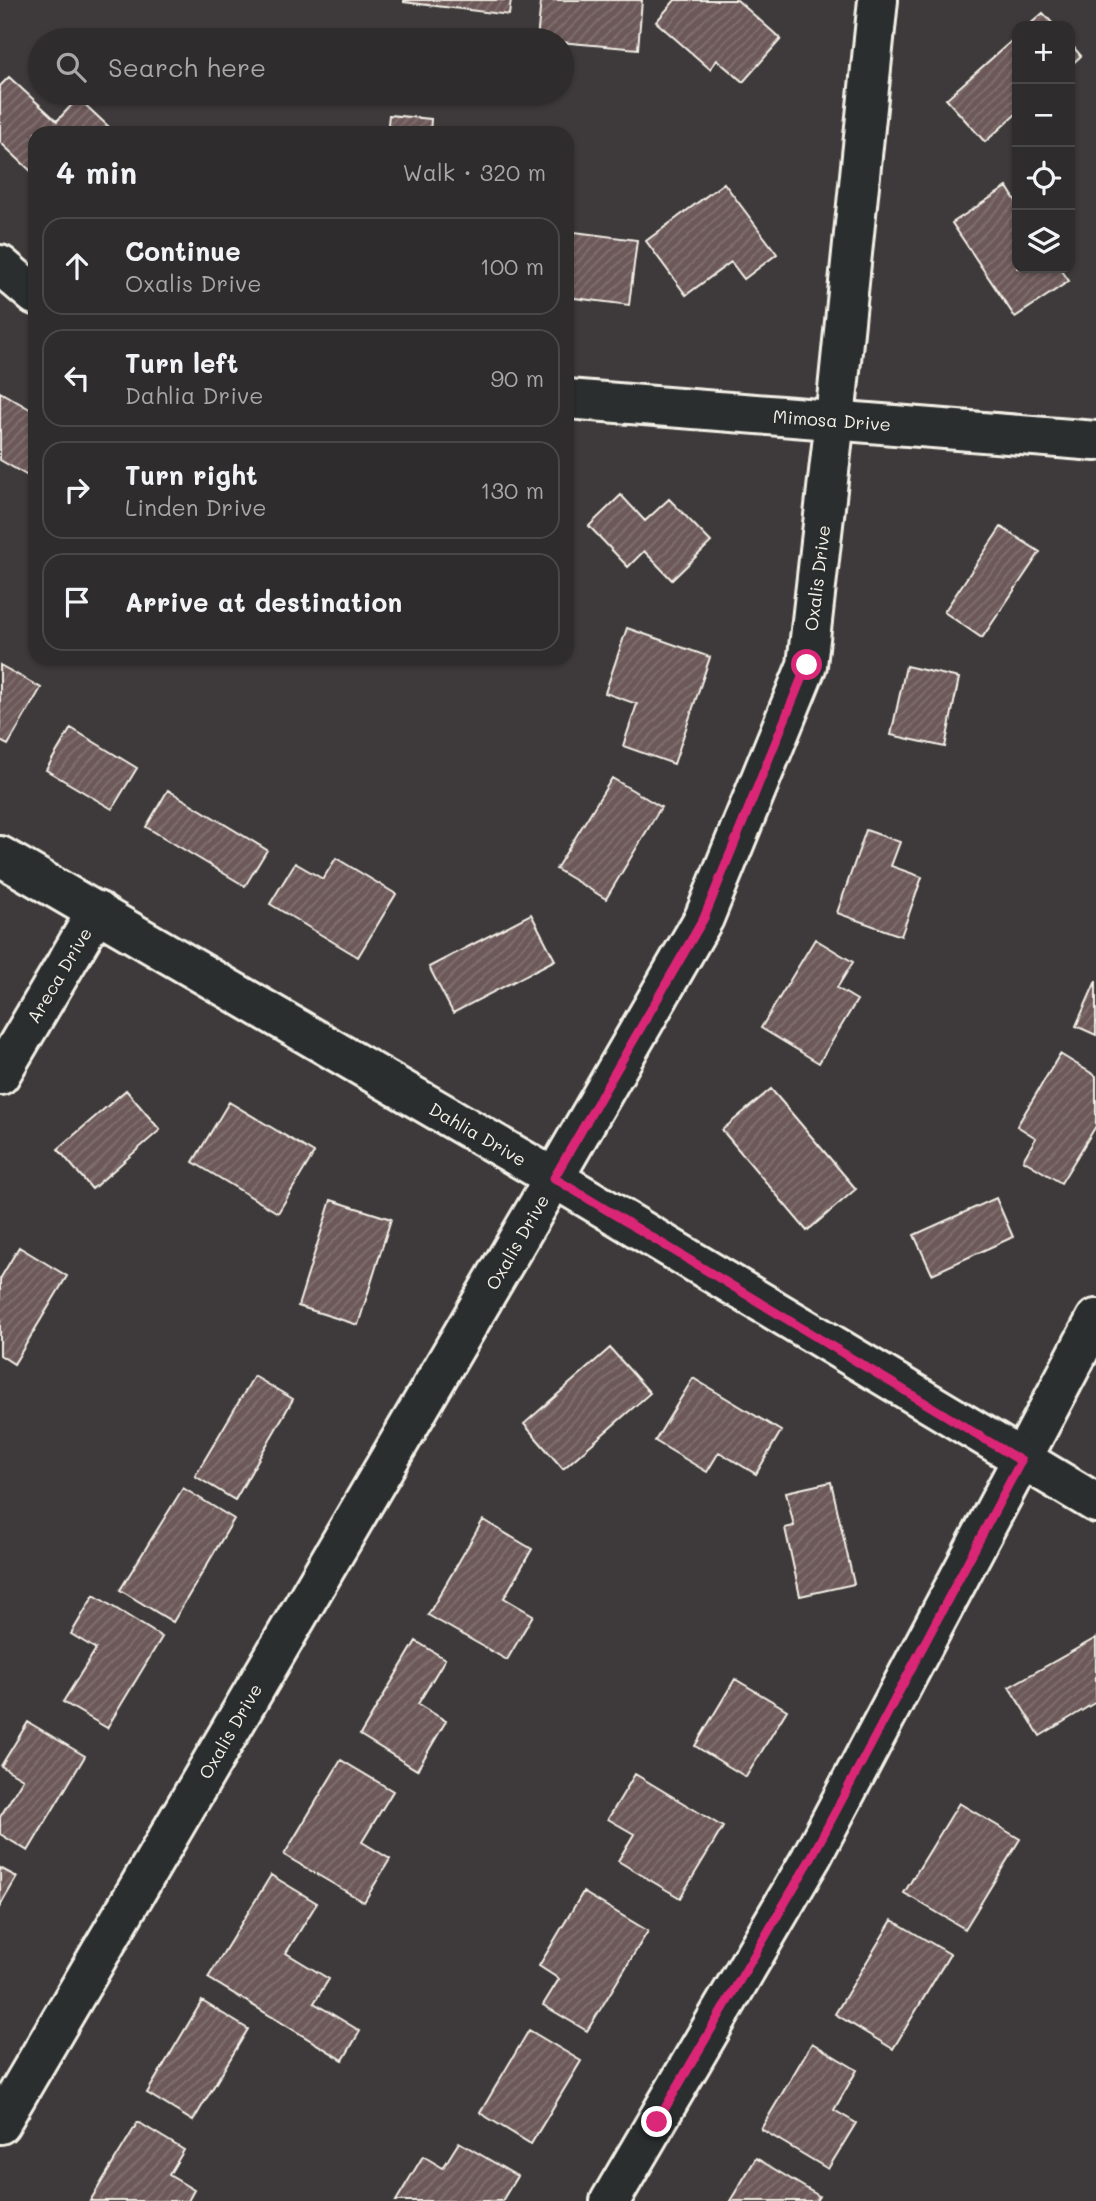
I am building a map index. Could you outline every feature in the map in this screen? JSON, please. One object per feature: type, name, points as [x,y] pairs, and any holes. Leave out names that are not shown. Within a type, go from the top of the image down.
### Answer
[{"type":"street","name":"Oxalis Drive","points":[[0,2123],[704,918],[807,665],[878,0]]},
{"type":"street","points":[[0,265],[28,289]]},
{"type":"street","name":"Mimosa Drive","points":[[574,400],[1096,441]]},
{"type":"street","name":"Dahlia Drive","points":[[0,856],[554,1178],[1021,1461],[1096,1503]]},
{"type":"street","name":"Areca Drive","points":[[0,1075],[97,911]]},
{"type":"street","points":[[610,2201],[811,1858],[1096,1319]]},
{"type":"building","points":[[404,0],[511,0],[509,15]]},
{"type":"building","points":[[541,0],[642,0],[638,49],[574,43],[574,28],[538,28]]},
{"type":"building","points":[[675,0],[737,0],[781,39],[743,82],[717,60],[710,69],[656,22]]},
{"type":"building","points":[[1043,13],[1050,21],[1034,21]]},
{"type":"building","points":[[1012,40],[1012,118],[985,142],[946,99]]},
{"type":"building","points":[[1075,49],[1081,56],[1075,61]]},
{"type":"building","points":[[9,77],[28,94],[28,105],[40,105],[57,121],[72,105],[85,105],[108,126],[28,126],[28,168],[0,142],[0,86]]},
{"type":"building","points":[[389,115],[431,119],[430,126],[388,126]]},
{"type":"building","points":[[724,183],[777,254],[744,279],[731,262],[686,295],[646,241]]},
{"type":"building","points":[[1007,187],[1012,195],[1012,273],[1063,273],[1069,281],[1015,317],[952,223]]},
{"type":"building","points":[[574,232],[637,240],[629,305],[574,298]]},
{"type":"building","points":[[0,392],[28,408],[28,476],[0,460]]},
{"type":"building","points":[[621,495],[645,521],[669,499],[711,542],[672,580],[644,551],[628,567],[589,526]]},
{"type":"building","points":[[1001,527],[1040,552],[982,638],[944,612]]},
{"type":"building","points":[[627,628],[710,657],[674,764],[623,746],[637,704],[605,693]]},
{"type":"building","points":[[0,665],[41,688],[8,745],[0,741]]},
{"type":"building","points":[[906,666],[959,678],[945,747],[891,735]]},
{"type":"building","points":[[71,728],[137,768],[112,809],[46,770]]},
{"type":"building","points":[[612,778],[661,807],[606,899],[556,869]]},
{"type":"building","points":[[168,790],[267,850],[245,886],[146,827]]},
{"type":"building","points":[[866,830],[900,842],[891,866],[922,877],[901,936],[837,913]]},
{"type":"building","points":[[336,858],[396,894],[358,957],[270,904],[295,863],[323,879]]},
{"type":"building","points":[[531,914],[555,960],[453,1013],[429,967]]},
{"type":"building","points":[[815,939],[853,962],[837,988],[857,1000],[819,1063],[761,1028]]},
{"type":"building","points":[[1096,981],[1096,1035],[1076,1026]]},
{"type":"building","points":[[1060,1054],[1096,1076],[1096,1126],[1061,1183],[1023,1160],[1036,1138],[1017,1126]]},
{"type":"building","points":[[771,1089],[856,1189],[807,1231],[722,1130]]},
{"type":"building","points":[[126,1090],[160,1130],[92,1189],[58,1149]]},
{"type":"building","points":[[229,1102],[314,1153],[278,1213],[193,1162]]},
{"type":"building","points":[[996,1198],[1013,1237],[932,1274],[914,1235]]},
{"type":"building","points":[[331,1200],[391,1219],[358,1325],[298,1306]]},
{"type":"building","points":[[19,1247],[67,1276],[14,1364],[0,1355],[0,1279]]},
{"type":"building","points":[[610,1348],[650,1393],[563,1469],[524,1424]]},
{"type":"building","points":[[254,1376],[293,1399],[235,1500],[195,1476]]},
{"type":"building","points":[[693,1378],[781,1431],[756,1474],[719,1452],[707,1472],[655,1441]]},
{"type":"building","points":[[831,1482],[854,1584],[800,1596],[785,1528],[794,1526],[786,1492]]},
{"type":"building","points":[[183,1488],[234,1519],[173,1622],[120,1590]]},
{"type":"building","points":[[483,1520],[532,1549],[504,1598],[533,1615],[507,1660],[428,1615]]},
{"type":"building","points":[[94,1595],[162,1637],[107,1728],[63,1702],[96,1649],[71,1634]]},
{"type":"building","points":[[1096,1638],[1096,1702],[1040,1736],[1009,1687]]},
{"type":"building","points":[[416,1641],[445,1659],[418,1704],[446,1721],[417,1770],[360,1735]]},
{"type":"building","points":[[735,1679],[787,1710],[746,1777],[695,1746]]},
{"type":"building","points":[[28,1722],[85,1756],[28,1851],[0,1834],[0,1817],[23,1779],[1,1766]]},
{"type":"building","points":[[341,1760],[393,1791],[362,1842],[390,1859],[364,1902],[284,1855]]},
{"type":"building","points":[[635,1774],[723,1827],[680,1898],[618,1861],[634,1834],[608,1819]]},
{"type":"building","points":[[959,1803],[1020,1839],[965,1929],[904,1893]]},
{"type":"building","points":[[0,1868],[17,1877],[0,1906]]},
{"type":"building","points":[[271,1875],[317,1903],[286,1953],[329,1979],[314,2003],[360,2031],[343,2060],[208,1978]]},
{"type":"building","points":[[583,1892],[648,1931],[587,2031],[543,2005],[559,1979],[539,1966]]},
{"type":"building","points":[[892,1920],[950,1954],[893,2049],[835,2014]]},
{"type":"building","points":[[202,2001],[248,2029],[193,2121],[147,2093]]},
{"type":"building","points":[[529,2030],[581,2061],[531,2144],[480,2113]]},
{"type":"building","points":[[812,2043],[857,2070],[834,2110],[856,2123],[828,2169],[761,2129]]},
{"type":"building","points":[[138,2122],[184,2150],[169,2175],[194,2190],[188,2201],[90,2201]]},
{"type":"building","points":[[459,2142],[517,2176],[502,2201],[396,2201],[423,2156],[443,2168]]},
{"type":"building","points":[[756,2158],[819,2196],[816,2201],[730,2201]]},
{"type":"route","points":[[657,2122],[811,1858],[1021,1461],[554,1178],[704,918],[807,665]]}]
